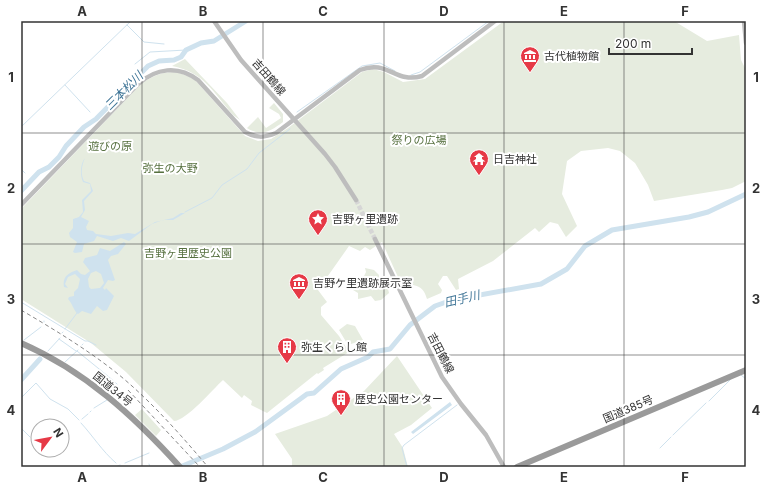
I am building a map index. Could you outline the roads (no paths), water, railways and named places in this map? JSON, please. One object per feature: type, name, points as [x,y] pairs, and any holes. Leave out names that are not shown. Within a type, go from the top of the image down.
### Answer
[{"type":"highway","name":"国道34号","points":[[21,343],[63,365],[95,386],[138,422],[180,467]]},
{"type":"highway","name":"国道385号","points":[[517,467],[746,370]]},
{"type":"street","name":"吉田鶴線","points":[[214,21],[225,39],[246,65],[335,167],[356,200]]},
{"type":"street","points":[[21,205],[138,84],[145,78],[158,72],[170,69],[191,74],[245,132],[252,136],[267,137],[276,133],[360,70],[368,67],[380,67],[402,78],[422,76],[496,21]]},
{"type":"street","points":[[744,21],[746,44]]},
{"type":"street","name":"吉田鶴線","points":[[375,239],[442,377],[486,435],[504,467]]},
{"type":"water","points":[[85,158],[82,166],[82,175],[84,181],[90,183],[93,191],[84,201],[85,210],[81,217],[89,221],[86,227],[87,230],[93,231],[96,234],[111,236],[128,233],[135,234],[155,222],[161,221],[152,224],[129,241],[121,238],[113,241],[97,236],[94,241],[84,244],[82,252],[73,252],[77,242],[70,237],[69,233],[73,228],[73,219],[79,217],[83,212],[82,200],[91,191],[90,184],[83,182],[81,176],[81,166]]},
{"type":"water","points":[[181,213],[185,213],[173,220],[164,220],[173,218]]},
{"type":"water","points":[[124,242],[126,244],[118,254],[111,256],[108,260],[115,280],[108,280],[103,288],[105,290],[106,288],[114,296],[107,310],[103,311],[97,306],[91,314],[82,311],[78,314],[68,299],[69,297],[74,296],[74,292],[78,288],[80,279],[75,274],[68,277],[65,284],[68,288],[64,287],[65,278],[77,270],[81,274],[85,275],[90,271],[83,262],[85,258],[97,255],[100,248],[110,251]],"holes":[[[96,271],[101,274],[104,283],[100,288],[91,289],[89,287],[88,279],[91,273]]]},
{"type":"water","points":[[450,402],[452,405],[413,434],[411,432]]},
{"type":"waterway","points":[[21,127],[131,21]]},
{"type":"waterway","name":"三本松川","points":[[21,191],[39,172],[49,167],[84,127],[96,119],[148,66],[159,61],[174,60],[181,57],[186,50],[201,43],[214,41],[246,21]]},
{"type":"waterway","points":[[411,75],[420,72],[489,21]]},
{"type":"waterway","points":[[127,25],[144,42],[164,44]]},
{"type":"waterway","points":[[135,64],[150,52],[186,50]]},
{"type":"waterway","points":[[297,112],[362,66],[380,63],[395,71]]},
{"type":"waterway","points":[[65,85],[90,112]]},
{"type":"waterway","points":[[185,212],[212,198],[222,185],[247,169],[259,153],[290,129]]},
{"type":"waterway","points":[[21,169],[25,173]]},
{"type":"waterway","name":"田手川","points":[[180,467],[223,449],[255,432],[307,394],[314,393],[341,369],[368,357],[373,352],[390,349],[410,325],[435,306],[452,300],[541,284],[567,269],[585,246],[612,230],[689,217],[708,212],[746,194]]},
{"type":"waterway","points":[[21,302],[85,341],[96,345]]},
{"type":"waterway","points":[[65,329],[77,313]]},
{"type":"waterway","points":[[24,340],[41,327]]},
{"type":"waterway","points":[[48,351],[60,338]]},
{"type":"waterway","points":[[59,339],[76,351]]},
{"type":"waterway","points":[[65,362],[78,350]]},
{"type":"waterway","points":[[77,351],[109,377],[107,391]]},
{"type":"waterway","points":[[21,380],[40,359]]},
{"type":"waterway","points":[[741,375],[746,379]]},
{"type":"waterway","points":[[109,377],[117,384]]},
{"type":"waterway","points":[[709,401],[731,379]]},
{"type":"waterway","points":[[21,398],[36,383],[50,399],[68,409],[79,420]]},
{"type":"waterway","points":[[94,408],[107,400]]},
{"type":"waterway","points":[[673,435],[706,403]]},
{"type":"waterway","points":[[407,467],[402,448],[404,445],[457,405]]},
{"type":"waterway","points":[[82,419],[88,414]]},
{"type":"waterway","points":[[81,423],[106,454],[116,463]]},
{"type":"waterway","points":[[21,428],[30,437]]},
{"type":"waterway","points":[[660,448],[671,437]]},
{"type":"waterway","points":[[125,463],[149,453]]},
{"type":"waterway","points":[[116,467],[120,465]]},
{"type":"tunnel","points":[[356,200],[375,239]]},
{"type":"railway","points":[[21,310],[83,348],[118,374],[154,407],[208,467]]},
{"type":"railway","points":[[128,390],[199,466]]},
{"type":"place","name":"古代植物館","points":[[530,73]]},
{"type":"place","name":"日吉神社","points":[[479,176]]},
{"type":"place","name":"吉野ヶ里遺跡","points":[[318,236]]},
{"type":"place","name":"吉野ケ里遺跡展示室","points":[[299,300]]},
{"type":"place","name":"弥生くらし館","points":[[287,364]]},
{"type":"place","name":"歴史公園センター","points":[[341,416]]},
{"type":"park label","name":"祭りの広場","points":[[419,140]]},
{"type":"park label","name":"遊びの原","points":[[110,146]]},
{"type":"park label","name":"弥生の大野","points":[[170,168]]},
{"type":"park label","name":"吉野ヶ里歴史公園","points":[[188,253]]}]
